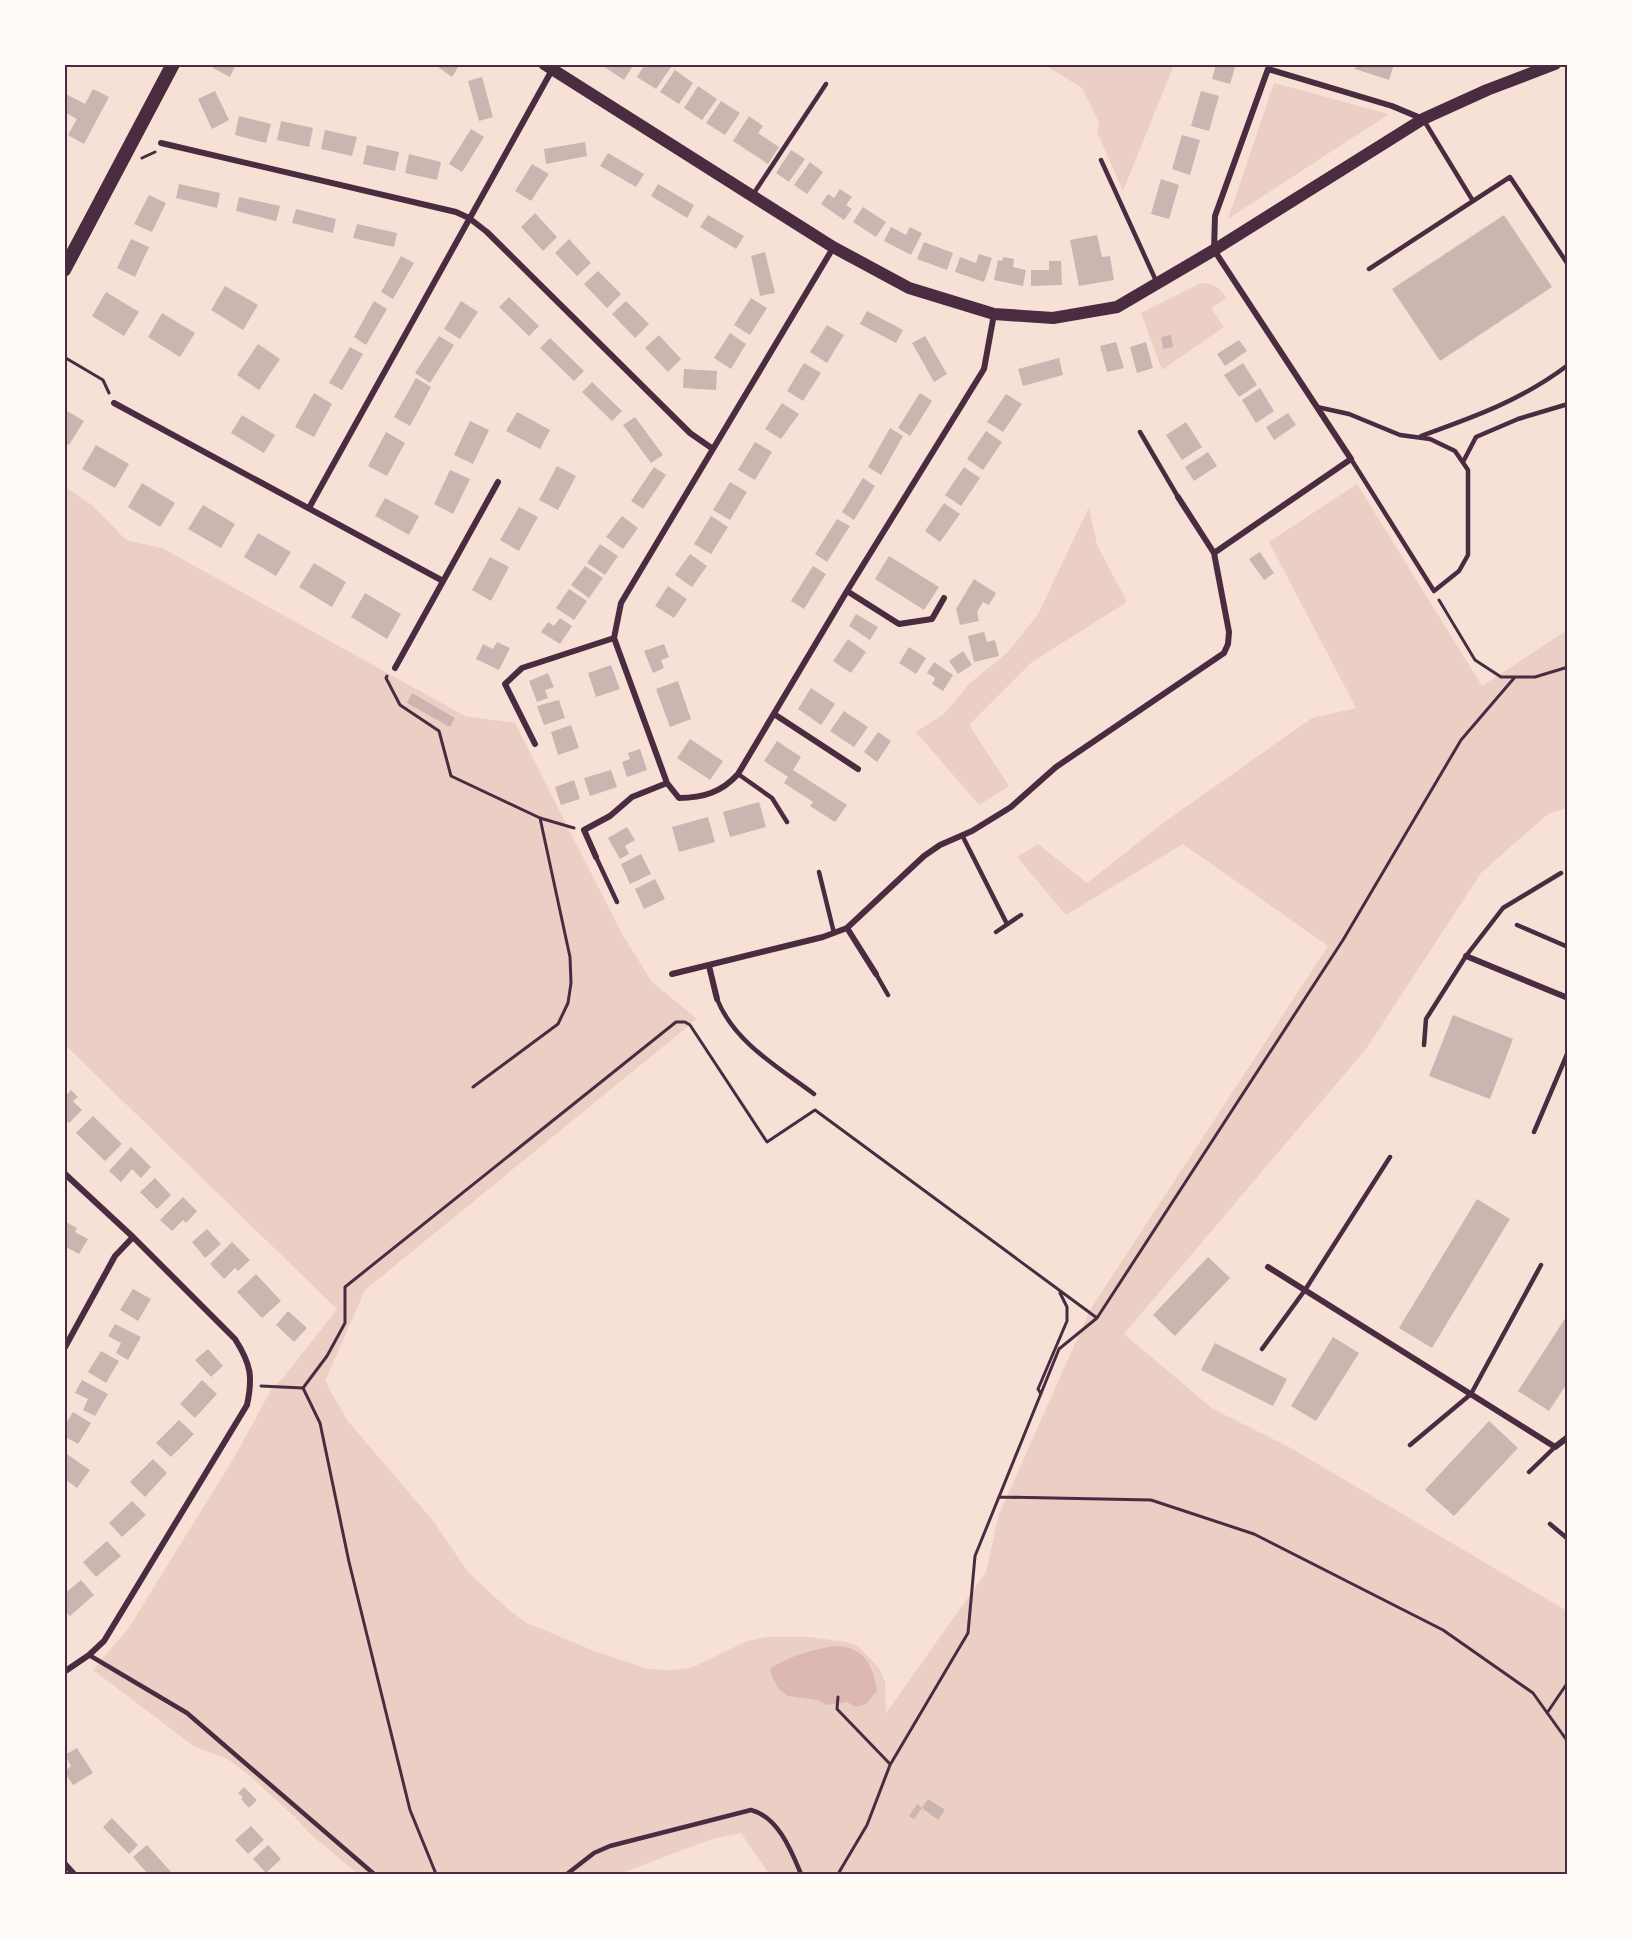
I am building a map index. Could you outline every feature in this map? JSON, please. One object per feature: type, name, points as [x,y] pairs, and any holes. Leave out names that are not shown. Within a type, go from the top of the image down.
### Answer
[{"type":"main road","points":[[64,270],[173,64]]},
{"type":"main road","points":[[548,67],[834,247],[909,288],[994,314],[1053,318],[1117,307],[1214,250],[1423,119],[1487,90],[1555,64]]},
{"type":"street","points":[[309,508],[469,219],[548,67]]},
{"type":"street","points":[[1214,553],[1351,459],[1214,250],[1215,216],[1268,69],[1392,106],[1423,119]]},
{"type":"street","points":[[161,143],[456,212],[469,219],[487,232],[690,433],[713,449]]},
{"type":"street","points":[[834,247],[621,603],[614,638],[667,783],[679,798],[695,798],[726,787],[738,774],[847,591],[984,369],[994,314]]},
{"type":"street","points":[[114,403],[443,581]]},
{"type":"street","points":[[395,668],[498,482]]},
{"type":"street","points":[[672,975],[847,928],[924,856],[940,845],[994,819],[1056,767],[1224,653],[1228,644],[1229,632],[1214,553],[1178,497]]},
{"type":"street","points":[[847,591],[899,624],[932,620],[944,598]]},
{"type":"street","points":[[536,744],[506,684],[522,668],[614,638]]},
{"type":"street","points":[[774,714],[858,769]]},
{"type":"street","points":[[596,856],[584,830],[610,816],[632,797],[667,783]]},
{"type":"street","points":[[847,928],[876,974]]},
{"type":"street","points":[[1466,956],[1568,998]]},
{"type":"street","points":[[710,966],[717,999]]},
{"type":"street","points":[[64,1173],[133,1237],[235,1339],[248,1359],[251,1384],[247,1406],[104,1641],[90,1655],[64,1672]]},
{"type":"street","points":[[64,1349],[116,1256],[133,1237]]},
{"type":"street","points":[[1268,1267],[1555,1447],[1568,1437]]},
{"type":"street","points":[[64,1863],[74,1875]]},
{"type":"lane","points":[[752,196],[826,84]]},
{"type":"lane","points":[[1423,119],[1473,201]]},
{"type":"lane","points":[[1101,160],[1157,284]]},
{"type":"lane","points":[[1369,269],[1510,177],[1567,263]]},
{"type":"lane","points":[[1418,437],[1492,410],[1527,393],[1568,365]]},
{"type":"lane","points":[[1463,462],[1476,437],[1518,418],[1568,404]]},
{"type":"lane","points":[[1317,406],[1349,414],[1400,435],[1430,439],[1455,451],[1463,462],[1468,470],[1468,555],[1459,571],[1434,591],[1351,459]]},
{"type":"lane","points":[[1140,432],[1178,497]]},
{"type":"lane","points":[[738,774],[772,798],[787,822]]},
{"type":"lane","points":[[962,835],[1007,924]]},
{"type":"lane","points":[[596,856],[617,902]]},
{"type":"lane","points":[[819,872],[834,933]]},
{"type":"lane","points":[[1424,1045],[1426,1019],[1466,956],[1503,908],[1561,873]]},
{"type":"lane","points":[[996,932],[1021,915]]},
{"type":"lane","points":[[1517,925],[1568,947]]},
{"type":"lane","points":[[876,974],[888,995]]},
{"type":"lane","points":[[717,999],[727,1020],[744,1040],[814,1094]]},
{"type":"lane","points":[[1534,1132],[1568,1052]]},
{"type":"lane","points":[[1262,1349],[1305,1290],[1390,1157]]},
{"type":"lane","points":[[1410,1445],[1471,1394],[1541,1265]]},
{"type":"lane","points":[[1529,1472],[1555,1447]]},
{"type":"lane","points":[[1550,1524],[1568,1539]]},
{"type":"lane","points":[[90,1655],[187,1713],[374,1875]]},
{"type":"lane","points":[[567,1875],[594,1853],[610,1846],[751,1810],[761,1812],[770,1819],[784,1840],[801,1875]]},
{"type":"path","points":[[64,357],[103,380],[114,403]]},
{"type":"path","points":[[1434,591],[1475,660],[1501,677],[1535,677],[1568,667]]},
{"type":"path","points":[[395,668],[386,678],[395,696],[400,705],[439,731],[451,776],[540,818],[584,830]]},
{"type":"path","points":[[838,1875],[867,1825],[890,1765],[968,1633],[975,1556],[1059,1349],[1097,1318],[1343,940],[1461,740],[1515,677]]},
{"type":"path","points":[[473,1087],[558,1024],[568,1003],[571,983],[570,957],[540,818]]},
{"type":"path","points":[[303,1388],[327,1356],[345,1323],[345,1287],[676,1022],[685,1022],[690,1025],[767,1142],[815,1110],[1097,1318]]},
{"type":"path","points":[[1041,1394],[1038,1389],[1066,1321],[1067,1307],[1056,1289]]},
{"type":"path","points":[[251,1384],[272,1388],[303,1388]]},
{"type":"path","points":[[303,1388],[320,1423],[349,1562],[410,1810],[436,1875]]},
{"type":"path","points":[[999,1497],[1151,1500],[1254,1534],[1443,1629],[1533,1693],[1568,1742]]},
{"type":"path","points":[[1547,1713],[1568,1682]]},
{"type":"path","points":[[838,1697],[837,1709],[890,1765]]},
{"type":"shaded area","points":[[1045,65],[1174,65],[1123,191],[1097,132],[1099,123],[1082,88]]},
{"type":"shaded area","points":[[1274,83],[1389,114],[1228,219]]},
{"type":"shaded area","points":[[1201,283],[1216,287],[1227,298],[1211,308],[1224,327],[1162,370],[1141,313]]},
{"type":"shaded area","points":[[1357,484],[1482,686],[1567,630],[1567,808],[1548,814],[1481,873],[1366,1049],[1124,1334],[1213,1409],[1289,1447],[1567,1611],[1567,1874],[769,1874],[741,1833],[712,1839],[619,1874],[358,1874],[309,1833],[250,1776],[228,1759],[195,1747],[93,1670],[128,1629],[235,1456],[272,1388],[283,1378],[337,1309],[65,1045],[64,486],[92,505],[126,540],[162,548],[465,716],[515,723],[622,934],[652,982],[697,1019],[365,1290],[325,1381],[347,1420],[434,1522],[468,1572],[510,1611],[527,1623],[597,1652],[648,1669],[673,1670],[693,1667],[747,1641],[766,1637],[809,1637],[846,1642],[858,1646],[879,1668],[885,1682],[886,1713],[986,1572],[999,1514],[1090,1310],[1328,946],[1183,844],[1066,915],[1017,857],[1038,844],[1087,883],[1163,823],[1312,718],[1356,708],[1269,542]]},
{"type":"shaded area","points":[[1089,507],[1097,545],[1127,602],[1032,662],[969,725],[1009,786],[979,805],[916,732],[944,714],[969,684],[1009,651],[1038,614]]},
{"type":"shaded area","points":[[834,1646],[853,1649],[860,1653],[870,1665],[877,1691],[866,1704],[856,1707],[847,1702],[828,1705],[817,1700],[788,1696],[778,1688],[771,1674],[771,1668],[801,1654]]},
{"type":"building","points":[[215,64],[236,64],[230,77],[213,68]]},
{"type":"building","points":[[434,64],[460,64],[452,77]]},
{"type":"building","points":[[600,64],[634,64],[624,80]]},
{"type":"building","points":[[645,64],[666,64],[671,67],[656,89],[637,77]]},
{"type":"building","points":[[1216,64],[1236,64],[1230,84],[1212,79]]},
{"type":"building","points":[[1356,64],[1394,64],[1389,80],[1355,69]]},
{"type":"building","points":[[675,70],[693,83],[679,104],[660,92]]},
{"type":"building","points":[[482,77],[493,117],[479,121],[468,81]]},
{"type":"building","points":[[698,86],[717,99],[702,120],[684,108]]},
{"type":"building","points":[[93,89],[109,97],[84,144],[68,135],[77,119],[64,112],[64,93],[85,104]]},
{"type":"building","points":[[215,91],[229,120],[212,129],[198,99]]},
{"type":"building","points":[[1201,91],[1219,96],[1209,131],[1191,126]]},
{"type":"building","points":[[721,101],[740,113],[725,135],[706,123]]},
{"type":"building","points":[[239,116],[271,124],[266,143],[235,135]]},
{"type":"building","points":[[749,116],[763,126],[758,133],[779,147],[768,164],[733,141]]},
{"type":"building","points":[[281,121],[313,128],[309,147],[277,140]]},
{"type":"building","points":[[471,129],[484,137],[462,172],[449,164]]},
{"type":"building","points":[[325,130],[357,137],[352,156],[321,149]]},
{"type":"building","points":[[1182,135],[1200,140],[1190,175],[1172,169]]},
{"type":"building","points":[[585,142],[587,156],[546,164],[544,149]]},
{"type":"building","points":[[367,145],[399,152],[395,171],[363,164]]},
{"type":"building","points":[[791,150],[805,159],[789,182],[776,173]]},
{"type":"building","points":[[608,153],[644,174],[636,187],[600,166]]},
{"type":"building","points":[[409,154],[441,162],[437,180],[405,173]]},
{"type":"building","points":[[810,162],[823,172],[807,194],[794,185]]},
{"type":"building","points":[[532,164],[549,174],[531,201],[515,191]]},
{"type":"building","points":[[1161,179],[1179,185],[1169,219],[1151,214]]},
{"type":"building","points":[[179,184],[220,193],[217,208],[176,198]]},
{"type":"building","points":[[658,184],[694,205],[687,218],[651,196]]},
{"type":"building","points":[[840,189],[852,197],[846,205],[852,209],[844,220],[821,204],[828,194],[834,198]]},
{"type":"building","points":[[149,195],[166,203],[152,232],[134,224]]},
{"type":"building","points":[[239,197],[280,206],[276,221],[236,211]]},
{"type":"building","points":[[863,207],[886,222],[876,237],[853,222]]},
{"type":"building","points":[[296,209],[336,219],[333,233],[292,223]]},
{"type":"building","points":[[535,213],[557,237],[543,251],[521,227]]},
{"type":"building","points":[[708,215],[744,236],[736,249],[700,227]]},
{"type":"building","points":[[1504,215],[1552,287],[1440,361],[1392,289]]},
{"type":"building","points":[[357,224],[397,233],[394,247],[353,238]]},
{"type":"building","points":[[891,227],[906,235],[910,227],[922,233],[911,255],[884,241]]},
{"type":"building","points":[[1097,235],[1102,257],[1110,256],[1114,280],[1079,286],[1070,240]]},
{"type":"building","points":[[131,239],[149,247],[135,277],[117,268]]},
{"type":"building","points":[[569,239],[591,263],[577,276],[555,253]]},
{"type":"building","points":[[924,242],[953,253],[947,270],[917,259]]},
{"type":"building","points":[[765,252],[775,293],[760,296],[751,256]]},
{"type":"building","points":[[979,254],[992,258],[984,282],[955,272],[960,257],[976,263]]},
{"type":"building","points":[[401,256],[414,263],[393,299],[381,292]]},
{"type":"building","points":[[1003,257],[1014,259],[1013,267],[1026,270],[1023,286],[994,280],[998,260],[1002,261]]},
{"type":"building","points":[[1049,261],[1061,261],[1062,285],[1031,286],[1031,270],[1049,270]]},
{"type":"building","points":[[598,271],[621,294],[607,308],[584,284]]},
{"type":"building","points":[[225,286],[258,305],[243,330],[211,310]]},
{"type":"building","points":[[106,292],[139,312],[124,336],[92,316]]},
{"type":"building","points":[[509,297],[539,326],[529,336],[499,307]]},
{"type":"building","points":[[751,298],[767,308],[750,335],[734,325]]},
{"type":"building","points":[[374,301],[387,309],[366,345],[354,337]]},
{"type":"building","points":[[461,301],[478,312],[460,339],[444,329]]},
{"type":"building","points":[[626,301],[649,324],[635,338],[612,314]]},
{"type":"building","points":[[867,311],[903,330],[896,343],[860,324]]},
{"type":"building","points":[[162,313],[195,333],[180,357],[148,337]]},
{"type":"building","points":[[827,325],[844,335],[827,363],[810,352]]},
{"type":"building","points":[[730,333],[746,344],[731,369],[714,358]]},
{"type":"building","points":[[659,335],[681,359],[668,372],[645,348]]},
{"type":"building","points":[[1171,335],[1173,347],[1163,349],[1161,337]]},
{"type":"building","points":[[439,336],[454,345],[430,383],[415,373]]},
{"type":"building","points":[[925,336],[947,374],[934,382],[912,343]]},
{"type":"building","points":[[550,338],[584,371],[574,381],[540,348]]},
{"type":"building","points":[[1239,340],[1247,351],[1225,366],[1217,354]]},
{"type":"building","points":[[1116,342],[1124,368],[1107,372],[1100,346]]},
{"type":"building","points":[[1146,342],[1153,368],[1137,373],[1130,347]]},
{"type":"building","points":[[258,344],[280,359],[259,390],[237,375]]},
{"type":"building","points":[[350,347],[363,354],[342,390],[329,383]]},
{"type":"building","points":[[1059,358],[1063,375],[1023,386],[1018,369]]},
{"type":"building","points":[[804,363],[821,373],[803,401],[787,391]]},
{"type":"building","points":[[1243,363],[1257,385],[1239,397],[1224,375]]},
{"type":"building","points":[[684,369],[717,371],[716,390],[683,388]]},
{"type":"building","points":[[416,378],[431,387],[410,426],[394,417]]},
{"type":"building","points":[[592,382],[622,411],[612,421],[582,392]]},
{"type":"building","points":[[1260,388],[1274,411],[1256,423],[1242,400]]},
{"type":"building","points":[[314,393],[332,404],[314,437],[295,427]]},
{"type":"building","points":[[920,393],[932,401],[910,436],[898,428]]},
{"type":"building","points":[[1006,394],[1022,404],[1003,432],[987,422]]},
{"type":"building","points":[[782,403],[799,414],[781,439],[765,429]]},
{"type":"building","points":[[64,409],[84,421],[69,445],[64,442]]},
{"type":"building","points":[[517,412],[550,430],[540,449],[506,431]]},
{"type":"building","points":[[1288,413],[1296,425],[1274,440],[1266,427]]},
{"type":"building","points":[[242,415],[275,435],[264,453],[231,433]]},
{"type":"building","points":[[635,417],[663,455],[651,463],[623,425]]},
{"type":"building","points":[[470,421],[489,430],[473,464],[454,455]]},
{"type":"building","points":[[1186,422],[1202,447],[1182,460],[1166,435]]},
{"type":"building","points":[[890,428],[903,436],[881,475],[868,467]]},
{"type":"building","points":[[986,431],[1002,442],[983,470],[967,459]]},
{"type":"building","points":[[386,432],[405,443],[387,476],[368,466]]},
{"type":"building","points":[[755,442],[772,452],[755,480],[738,470]]},
{"type":"building","points":[[96,445],[129,464],[115,488],[82,469]]},
{"type":"building","points":[[1208,452],[1217,466],[1194,481],[1185,467]]},
{"type":"building","points":[[557,466],[576,476],[558,510],[539,500]]},
{"type":"building","points":[[654,467],[666,475],[643,509],[631,501]]},
{"type":"building","points":[[964,467],[980,478],[961,506],[945,495]]},
{"type":"building","points":[[450,470],[470,479],[453,514],[434,504]]},
{"type":"building","points":[[863,478],[875,486],[854,520],[842,512]]},
{"type":"building","points":[[730,482],[747,492],[730,520],[713,510]]},
{"type":"building","points":[[142,483],[175,503],[160,527],[128,507]]},
{"type":"building","points":[[385,498],[419,516],[409,535],[375,516]]},
{"type":"building","points":[[944,503],[960,514],[940,542],[925,531]]},
{"type":"building","points":[[203,505],[235,524],[221,548],[188,529]]},
{"type":"building","points":[[519,507],[538,517],[519,551],[500,540]]},
{"type":"building","points":[[622,516],[638,528],[623,549],[606,537]]},
{"type":"building","points":[[711,516],[728,527],[711,554],[694,544]]},
{"type":"building","points":[[837,519],[850,526],[827,562],[815,554]]},
{"type":"building","points":[[258,533],[291,552],[276,576],[244,557]]},
{"type":"building","points":[[600,544],[618,556],[605,575],[587,563]]},
{"type":"building","points":[[1260,552],[1274,573],[1264,580],[1249,559]]},
{"type":"building","points":[[690,554],[707,566],[692,587],[675,575]]},
{"type":"building","points":[[889,556],[939,587],[924,610],[875,579]]},
{"type":"building","points":[[490,557],[509,567],[491,601],[472,590]]},
{"type":"building","points":[[314,563],[346,582],[332,607],[299,587]]},
{"type":"building","points":[[585,566],[603,578],[589,598],[571,585]]},
{"type":"building","points":[[813,566],[826,574],[804,609],[791,601]]},
{"type":"building","points":[[974,579],[996,593],[989,605],[983,602],[977,612],[979,621],[960,625],[956,609]]},
{"type":"building","points":[[668,586],[687,599],[674,618],[655,606]]},
{"type":"building","points":[[569,589],[587,601],[574,620],[556,608]]},
{"type":"building","points":[[365,593],[401,614],[387,639],[351,617]]},
{"type":"building","points":[[856,614],[878,627],[870,640],[849,626]]},
{"type":"building","points":[[560,618],[572,626],[560,644],[541,632],[548,622],[554,626]]},
{"type":"building","points":[[984,632],[987,642],[995,640],[999,656],[974,662],[968,636]]},
{"type":"building","points":[[848,639],[866,652],[851,673],[833,661]]},
{"type":"building","points":[[497,642],[510,648],[499,670],[476,659],[483,644],[493,649]]},
{"type":"building","points":[[664,644],[669,657],[661,660],[664,668],[653,673],[644,651]]},
{"type":"building","points":[[909,647],[926,658],[916,674],[899,663]]},
{"type":"building","points":[[963,651],[972,665],[958,674],[949,661]]},
{"type":"building","points":[[934,662],[953,675],[943,691],[932,684],[935,678],[927,673]]},
{"type":"building","points":[[611,665],[620,689],[596,697],[588,673]]},
{"type":"building","points":[[548,673],[554,687],[545,690],[548,698],[537,702],[529,681]]},
{"type":"building","points":[[678,681],[691,719],[670,727],[656,689]]},
{"type":"building","points":[[811,688],[835,704],[821,725],[798,709]]},
{"type":"building","points":[[412,693],[455,718],[450,727],[407,703]]},
{"type":"building","points":[[559,700],[565,718],[544,725],[537,706]]},
{"type":"building","points":[[844,711],[868,727],[854,747],[830,731]]},
{"type":"building","points":[[571,725],[579,748],[558,755],[551,732]]},
{"type":"building","points":[[878,732],[891,741],[877,762],[864,752]]},
{"type":"building","points":[[690,739],[723,761],[710,780],[677,758]]},
{"type":"building","points":[[777,741],[801,757],[793,770],[847,805],[835,822],[810,806],[813,802],[784,783],[788,777],[764,761]]},
{"type":"building","points":[[640,749],[647,770],[627,777],[622,762],[630,759],[628,753]]},
{"type":"building","points":[[611,770],[617,787],[590,796],[584,778]]},
{"type":"building","points":[[574,780],[580,799],[561,805],[555,787]]},
{"type":"building","points":[[759,802],[766,827],[730,837],[723,812]]},
{"type":"building","points":[[708,817],[715,842],[679,852],[672,827]]},
{"type":"building","points":[[627,827],[635,840],[625,846],[629,854],[620,859],[608,838]]},
{"type":"building","points":[[641,854],[651,874],[630,884],[621,864]]},
{"type":"building","points":[[655,879],[665,899],[644,909],[635,889]]},
{"type":"building","points":[[1453,1015],[1513,1039],[1490,1099],[1429,1076]]},
{"type":"building","points":[[71,1090],[78,1097],[73,1101],[82,1110],[69,1123],[64,1119],[64,1097]]},
{"type":"building","points":[[93,1116],[122,1144],[105,1161],[76,1133]]},
{"type":"building","points":[[131,1147],[151,1167],[141,1178],[132,1169],[121,1182],[109,1171]]},
{"type":"building","points":[[155,1178],[171,1195],[157,1209],[140,1192]]},
{"type":"building","points":[[183,1197],[197,1211],[186,1223],[183,1220],[172,1231],[160,1220]]},
{"type":"building","points":[[1477,1199],[1510,1219],[1432,1348],[1399,1328]]},
{"type":"building","points":[[64,1221],[77,1228],[75,1232],[88,1239],[79,1254],[64,1246]]},
{"type":"building","points":[[207,1229],[221,1244],[205,1258],[192,1242]]},
{"type":"building","points":[[232,1242],[250,1260],[238,1271],[235,1268],[224,1279],[210,1264]]},
{"type":"building","points":[[1208,1257],[1230,1278],[1175,1336],[1153,1315]]},
{"type":"building","points":[[256,1274],[281,1301],[262,1318],[237,1292]]},
{"type":"building","points":[[133,1289],[151,1299],[138,1321],[120,1310]]},
{"type":"building","points":[[288,1311],[307,1328],[294,1342],[276,1325]]},
{"type":"building","points":[[1568,1314],[1568,1382],[1549,1411],[1518,1391]]},
{"type":"building","points":[[115,1324],[141,1337],[128,1360],[116,1353],[121,1343],[108,1336]]},
{"type":"building","points":[[1333,1337],[1359,1353],[1316,1421],[1291,1406]]},
{"type":"building","points":[[1215,1343],[1287,1379],[1273,1406],[1201,1370]]},
{"type":"building","points":[[208,1349],[223,1366],[211,1377],[195,1360]]},
{"type":"building","points":[[101,1351],[119,1361],[106,1383],[88,1372]]},
{"type":"building","points":[[82,1380],[108,1394],[95,1416],[83,1410],[88,1399],[75,1393]]},
{"type":"building","points":[[202,1380],[217,1394],[195,1418],[180,1404]]},
{"type":"building","points":[[73,1412],[91,1423],[78,1444],[64,1436],[64,1426]]},
{"type":"building","points":[[179,1420],[194,1434],[171,1457],[156,1443]]},
{"type":"building","points":[[1489,1421],[1518,1448],[1454,1516],[1425,1490]]},
{"type":"building","points":[[64,1452],[90,1470],[77,1488],[66,1480],[64,1482]]},
{"type":"building","points":[[153,1459],[167,1473],[145,1497],[130,1482]]},
{"type":"building","points":[[132,1501],[146,1515],[122,1537],[109,1523]]},
{"type":"building","points":[[107,1541],[121,1556],[96,1577],[83,1562]]},
{"type":"building","points":[[81,1580],[94,1595],[70,1616],[64,1610],[64,1594]]},
{"type":"building","points":[[77,1748],[93,1773],[73,1785],[64,1772],[71,1766],[65,1755]]},
{"type":"building","points":[[244,1787],[257,1800],[249,1808],[238,1793]]},
{"type":"building","points":[[928,1799],[945,1810],[938,1820],[922,1808]]},
{"type":"building","points":[[917,1804],[922,1808],[914,1819],[909,1816]]},
{"type":"building","points":[[112,1818],[138,1845],[129,1854],[103,1827]]},
{"type":"building","points":[[251,1826],[264,1840],[248,1854],[235,1840]]},
{"type":"building","points":[[147,1845],[173,1874],[148,1874],[133,1857]]},
{"type":"building","points":[[268,1845],[281,1859],[266,1873],[253,1859]]}]
